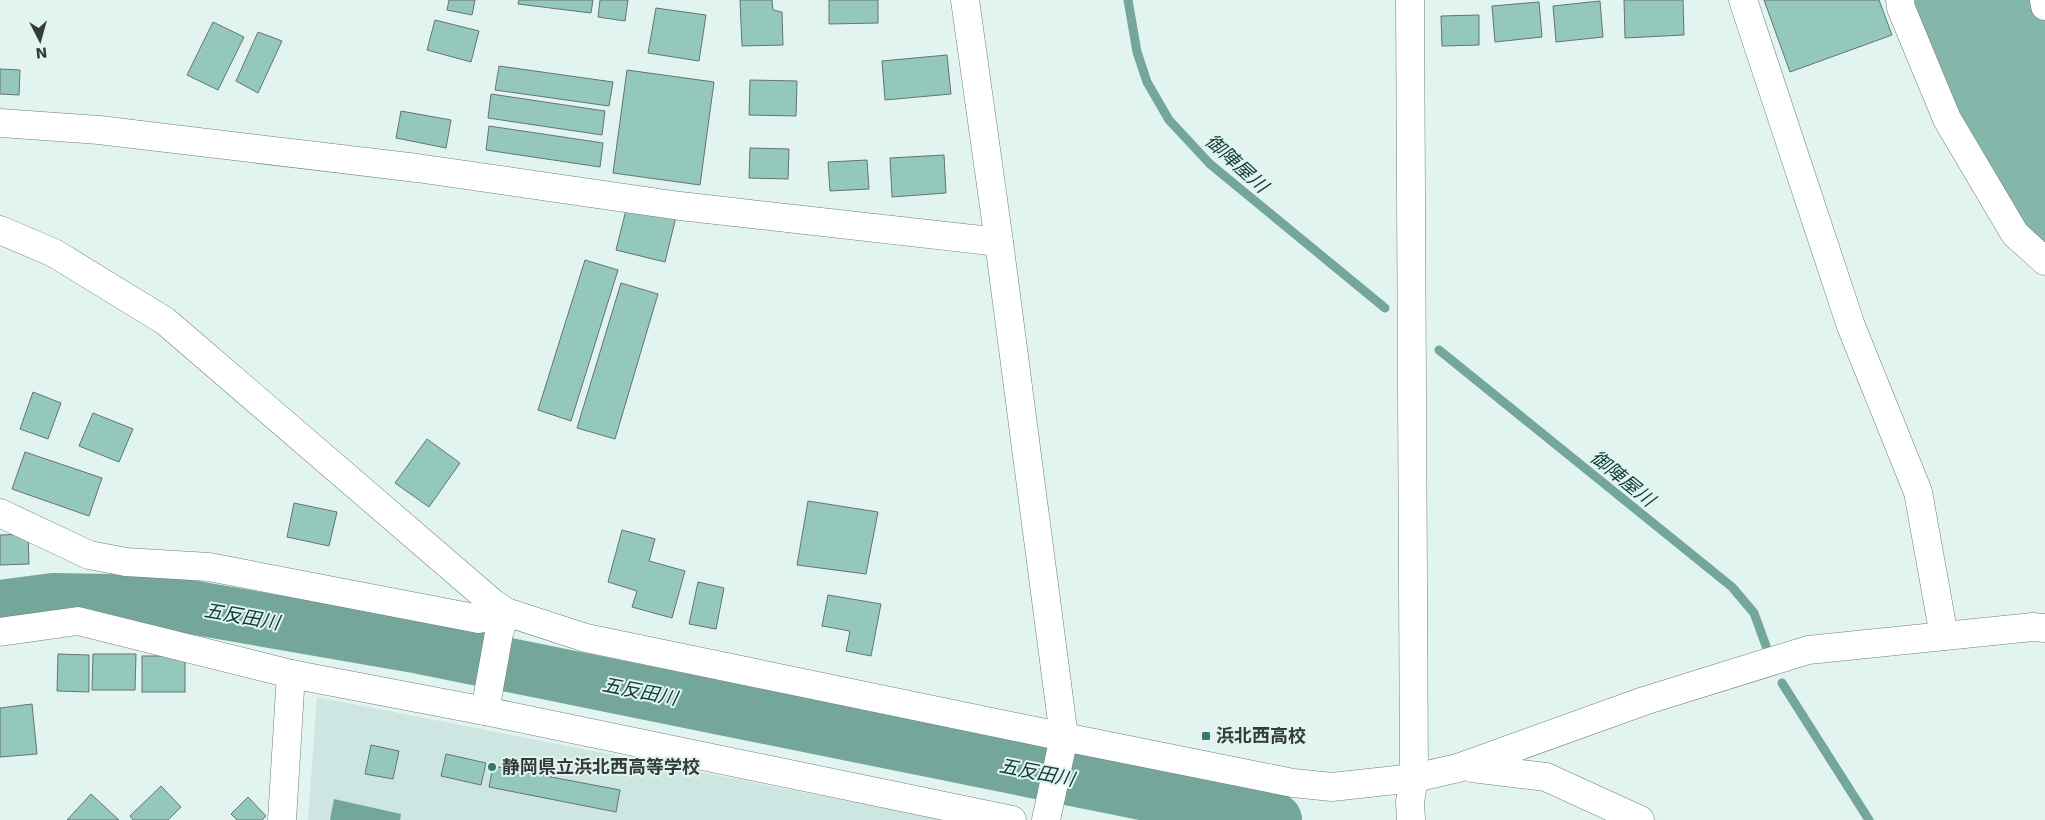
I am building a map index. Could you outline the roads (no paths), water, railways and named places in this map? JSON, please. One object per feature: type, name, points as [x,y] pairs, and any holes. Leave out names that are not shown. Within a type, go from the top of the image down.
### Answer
[{"type":"street","points":[[965,0],[1000,242],[1061,745],[1048,811]]},
{"type":"street","points":[[1410,0],[1412,800]]},
{"type":"street","points":[[1743,0],[1851,326],[1918,492],[1944,636]]},
{"type":"street","points":[[1900,0],[1901,8],[1947,119],[2014,234],[2045,261]]},
{"type":"street","points":[[2044,0],[2045,6]]},
{"type":"street","points":[[0,123],[118,132],[416,168],[680,206],[1000,242]]},
{"type":"street","points":[[0,230],[54,253],[165,321],[494,604],[502,622],[488,698]]},
{"type":"street","points":[[0,513],[89,554],[126,562],[209,567],[586,638],[1061,745],[1293,783],[1332,787],[1412,800],[1458,768],[1644,701],[1808,650],[2032,627],[2045,628]]},
{"type":"street","points":[[0,632],[78,621],[291,674],[488,698],[1012,820]]},
{"type":"street","points":[[282,820],[291,674]]},
{"type":"street","points":[[1458,768],[1476,768],[1546,777],[1640,820]]},
{"type":"waterway","name":"御陣屋川","points":[[1128,0],[1137,52],[1147,82],[1169,120],[1210,164],[1385,308]]},
{"type":"waterway","name":"御陣屋川","points":[[1439,350],[1732,587],[1754,613],[1766,646]]},
{"type":"waterway","name":"五反田川","points":[[0,607],[53,600],[162,602],[420,647],[1275,820]]},
{"type":"waterway","name":"御陣屋川","points":[[1782,683],[1869,820]]},
{"type":"place","name":"浜北西高校","points":[[1206,736]]},
{"type":"place","name":"静岡県立浜北西高等学校","points":[[492,767]]}]
